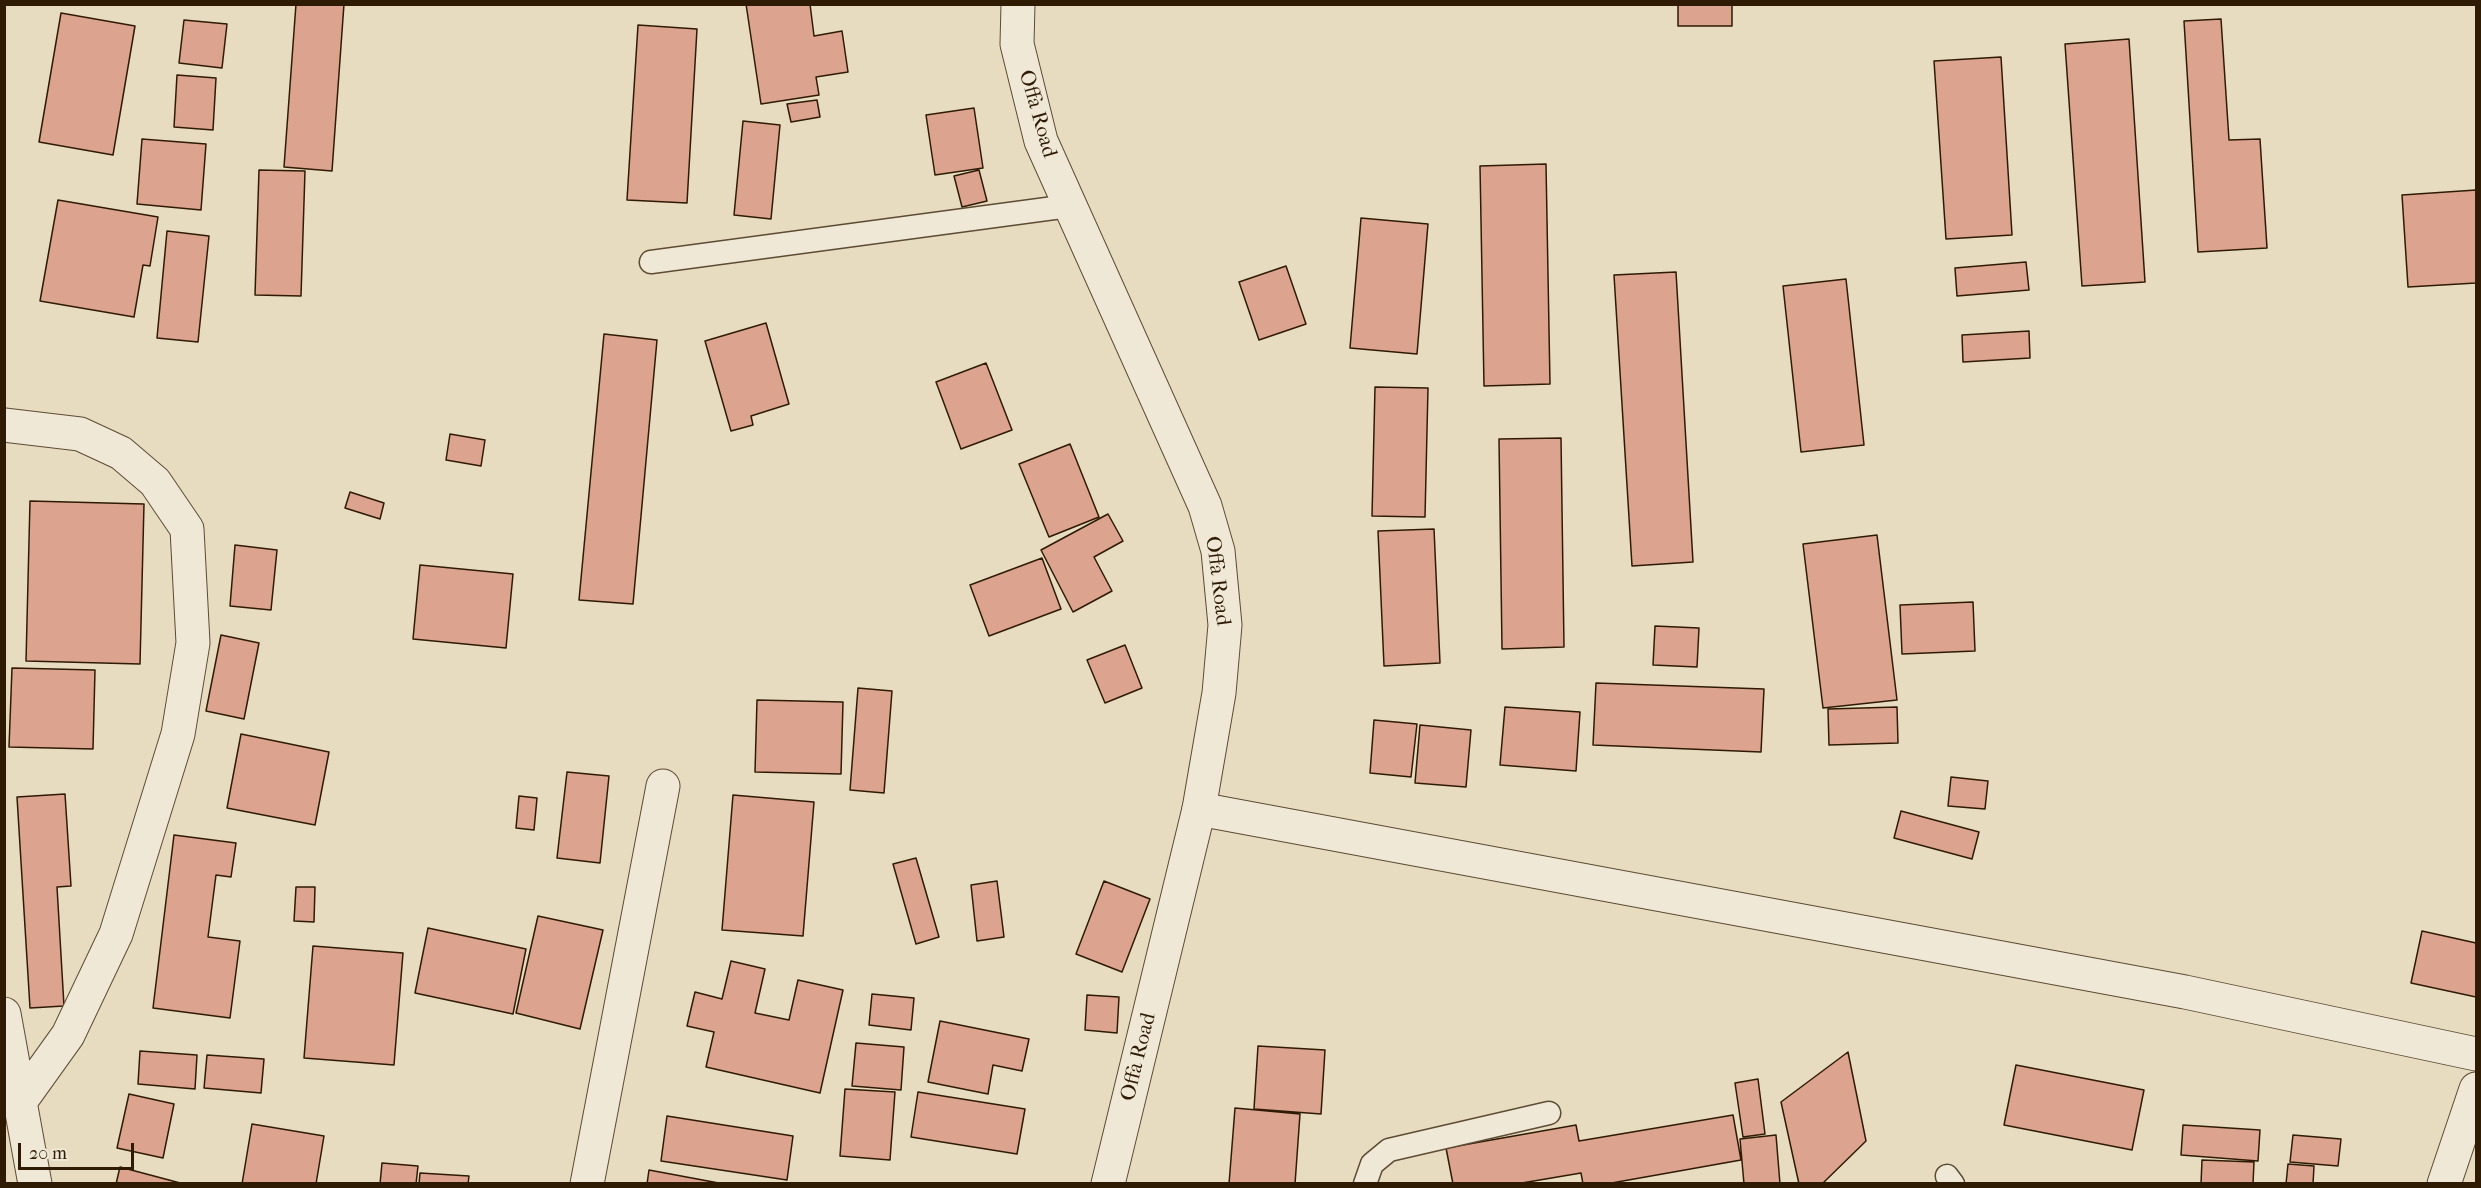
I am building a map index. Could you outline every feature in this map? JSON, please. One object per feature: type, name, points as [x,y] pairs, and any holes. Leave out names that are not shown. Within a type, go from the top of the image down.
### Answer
[{"type":"street","name":"Offa Road","points":[[1018,4],[1017,44],[1041,141],[1204,506],[1218,551],[1225,625],[1219,693],[1200,809],[1108,1184]]},
{"type":"street","points":[[4,425],[80,434],[121,453],[155,482],[187,529],[193,643],[178,734],[116,934],[68,1035],[20,1102]]},
{"type":"street","points":[[586,1184],[663,786]]},
{"type":"street","points":[[1200,809],[2185,992],[2476,1054]]},
{"type":"street","points":[[4,1014],[35,1184]]},
{"type":"street","points":[[2444,1184],[2476,1089]]},
{"type":"lane","points":[[651,262],[1069,206]]},
{"type":"lane","points":[[1365,1184],[1371,1164],[1389,1150],[1549,1113]]},
{"type":"building","points":[[296,4],[344,4],[332,171],[284,167]]},
{"type":"building","points":[[746,4],[810,4],[814,36],[842,31],[848,72],[816,77],[819,95],[761,104]]},
{"type":"building","points":[[1678,4],[1732,4],[1732,26],[1678,26]]},
{"type":"building","points":[[61,13],[135,26],[113,155],[39,142]]},
{"type":"building","points":[[2221,19],[2229,140],[2260,139],[2267,248],[2198,252],[2184,21]]},
{"type":"building","points":[[184,20],[227,24],[222,68],[179,63]]},
{"type":"building","points":[[638,25],[697,29],[687,203],[627,200]]},
{"type":"building","points":[[2129,39],[2145,282],[2082,286],[2065,44]]},
{"type":"building","points":[[2001,57],[2012,235],[1946,239],[1934,61]]},
{"type":"building","points":[[177,75],[216,78],[213,130],[174,127]]},
{"type":"building","points":[[817,100],[820,117],[791,122],[787,104]]},
{"type":"building","points":[[974,108],[983,168],[935,175],[926,115]]},
{"type":"building","points":[[743,121],[780,125],[771,219],[734,215]]},
{"type":"building","points":[[142,139],[206,144],[201,210],[137,204]]},
{"type":"building","points":[[1546,164],[1550,384],[1484,386],[1480,166]]},
{"type":"building","points":[[259,170],[305,171],[301,296],[255,295]]},
{"type":"building","points":[[979,170],[987,201],[962,207],[954,176]]},
{"type":"building","points":[[2476,190],[2476,283],[2408,287],[2402,195]]},
{"type":"building","points":[[58,200],[158,217],[150,266],[143,265],[134,317],[40,301]]},
{"type":"building","points":[[1361,218],[1428,224],[1417,354],[1350,348]]},
{"type":"building","points":[[167,231],[209,236],[198,342],[157,338]]},
{"type":"building","points":[[2026,262],[2029,290],[1957,296],[1955,268]]},
{"type":"building","points":[[1286,266],[1306,324],[1259,340],[1239,282]]},
{"type":"building","points":[[1676,272],[1693,562],[1632,566],[1614,275]]},
{"type":"building","points":[[1846,279],[1864,445],[1801,452],[1783,286]]},
{"type":"building","points":[[766,323],[789,404],[751,416],[753,425],[731,431],[705,341]]},
{"type":"building","points":[[2029,331],[2030,358],[1963,362],[1962,335]]},
{"type":"building","points":[[604,334],[657,340],[633,604],[579,600]]},
{"type":"building","points":[[986,363],[1012,430],[961,449],[936,382]]},
{"type":"building","points":[[1375,387],[1428,388],[1425,517],[1372,516]]},
{"type":"building","points":[[450,434],[485,440],[481,466],[446,460]]},
{"type":"building","points":[[1561,438],[1564,647],[1502,649],[1499,439]]},
{"type":"building","points":[[1070,444],[1099,517],[1049,537],[1019,464]]},
{"type":"building","points":[[350,492],[384,503],[380,519],[345,508]]},
{"type":"building","points":[[30,501],[144,504],[140,664],[26,661]]},
{"type":"building","points":[[1108,514],[1123,541],[1094,557],[1112,591],[1073,612],[1041,550]]},
{"type":"building","points":[[1434,529],[1440,663],[1384,666],[1378,531]]},
{"type":"building","points":[[1877,535],[1897,700],[1823,708],[1803,544]]},
{"type":"building","points":[[235,545],[277,550],[271,610],[230,606]]},
{"type":"building","points":[[1042,558],[1061,609],[989,636],[970,585]]},
{"type":"building","points":[[420,565],[513,574],[506,648],[413,639]]},
{"type":"building","points":[[1973,602],[1975,651],[1902,654],[1900,605]]},
{"type":"building","points":[[1655,626],[1699,628],[1697,667],[1653,665]]},
{"type":"building","points":[[221,635],[259,643],[244,719],[206,711]]},
{"type":"building","points":[[1125,645],[1142,688],[1105,703],[1087,660]]},
{"type":"building","points":[[12,668],[95,670],[93,749],[9,747]]},
{"type":"building","points":[[1596,683],[1764,689],[1761,752],[1593,745]]},
{"type":"building","points":[[858,688],[892,691],[884,793],[850,790]]},
{"type":"building","points":[[757,700],[843,702],[841,774],[755,772]]},
{"type":"building","points":[[1505,707],[1580,712],[1576,771],[1500,765]]},
{"type":"building","points":[[1897,707],[1898,743],[1829,745],[1828,709]]},
{"type":"building","points":[[1374,720],[1417,724],[1411,777],[1370,773]]},
{"type":"building","points":[[1420,725],[1471,730],[1466,787],[1415,783]]},
{"type":"building","points":[[241,734],[329,752],[315,825],[227,808]]},
{"type":"building","points":[[567,772],[609,776],[600,863],[557,858]]},
{"type":"building","points":[[1951,777],[1988,781],[1985,809],[1948,806]]},
{"type":"building","points":[[65,794],[71,886],[57,887],[64,1006],[30,1008],[17,797]]},
{"type":"building","points":[[733,795],[814,802],[803,936],[722,930]]},
{"type":"building","points":[[519,796],[537,798],[534,830],[516,828]]},
{"type":"building","points":[[1901,811],[1979,832],[1972,859],[1894,838]]},
{"type":"building","points":[[174,835],[236,843],[231,877],[216,875],[208,937],[240,941],[230,1018],[153,1008]]},
{"type":"building","points":[[916,858],[939,937],[916,944],[893,864]]},
{"type":"building","points":[[997,881],[1004,937],[977,941],[971,885]]},
{"type":"building","points":[[1104,881],[1150,899],[1122,972],[1076,954]]},
{"type":"building","points":[[296,887],[315,887],[314,922],[294,921]]},
{"type":"building","points":[[538,916],[603,930],[580,1029],[516,1013]]},
{"type":"building","points":[[428,928],[526,949],[513,1014],[415,993]]},
{"type":"building","points":[[2422,931],[2476,943],[2476,997],[2411,983]]},
{"type":"building","points":[[313,946],[403,953],[394,1065],[304,1058]]},
{"type":"building","points":[[731,961],[765,969],[755,1013],[789,1020],[798,980],[843,990],[820,1093],[706,1067],[714,1032],[687,1026],[695,992],[722,999]]},
{"type":"building","points":[[872,994],[914,998],[911,1030],[869,1025]]},
{"type":"building","points":[[1087,995],[1119,997],[1117,1033],[1085,1030]]},
{"type":"building","points":[[940,1021],[1029,1039],[1022,1071],[993,1065],[988,1094],[928,1082]]},
{"type":"building","points":[[856,1043],[904,1047],[901,1090],[852,1086]]},
{"type":"building","points":[[1258,1046],[1325,1050],[1321,1114],[1254,1109]]},
{"type":"building","points":[[140,1051],[197,1055],[195,1089],[138,1084]]},
{"type":"building","points":[[1848,1052],[1866,1141],[1822,1184],[1799,1184],[1781,1102]]},
{"type":"building","points":[[207,1055],[264,1059],[261,1093],[204,1088]]},
{"type":"building","points":[[2016,1065],[2144,1090],[2132,1150],[2004,1125]]},
{"type":"building","points":[[1758,1079],[1765,1134],[1743,1137],[1735,1083]]},
{"type":"building","points":[[845,1089],[895,1092],[890,1160],[840,1156]]},
{"type":"building","points":[[918,1092],[1025,1109],[1017,1154],[911,1137]]},
{"type":"building","points":[[129,1094],[174,1104],[163,1158],[117,1148]]},
{"type":"building","points":[[1235,1108],[1300,1114],[1295,1184],[1229,1184]]},
{"type":"building","points":[[1733,1115],[1741,1160],[1606,1184],[1583,1184],[1581,1173],[1516,1184],[1453,1184],[1446,1148],[1576,1125],[1579,1141]]},
{"type":"building","points":[[667,1116],[793,1136],[787,1180],[661,1161]]},
{"type":"building","points":[[252,1124],[324,1136],[316,1184],[242,1184]]},
{"type":"building","points":[[2183,1125],[2260,1130],[2258,1161],[2181,1155]]},
{"type":"building","points":[[1776,1135],[1780,1184],[1744,1184],[1740,1139]]},
{"type":"building","points":[[2293,1135],[2341,1139],[2338,1166],[2290,1162]]},
{"type":"building","points":[[2202,1160],[2254,1162],[2253,1184],[2201,1184]]},
{"type":"building","points":[[382,1163],[418,1166],[416,1184],[380,1184]]},
{"type":"building","points":[[2288,1164],[2314,1166],[2313,1184],[2286,1184]]},
{"type":"building","points":[[120,1167],[184,1184],[116,1184]]},
{"type":"building","points":[[649,1170],[724,1184],[647,1184]]},
{"type":"building","points":[[420,1173],[469,1176],[468,1184],[419,1184]]}]
